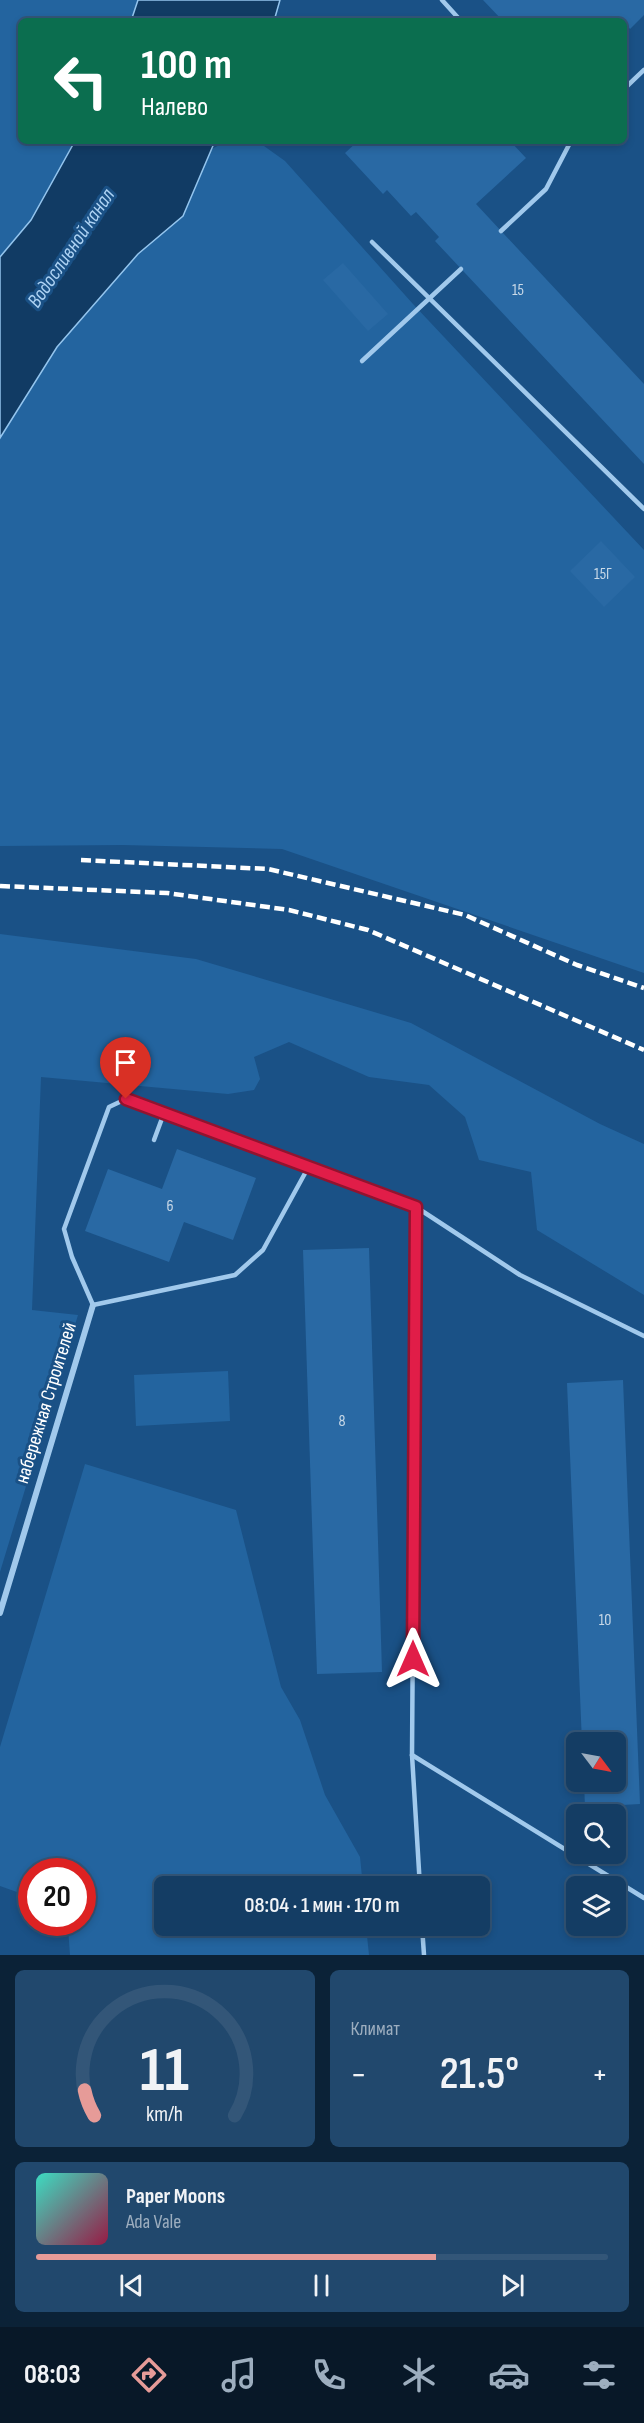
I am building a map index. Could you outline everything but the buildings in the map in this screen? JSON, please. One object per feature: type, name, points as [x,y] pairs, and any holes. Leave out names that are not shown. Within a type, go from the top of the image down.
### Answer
[{"type":"street","name":"набережная Строителей","points":[[0,1614],[93,1305]]},
{"type":"lane","points":[[442,0],[458,18]]},
{"type":"lane","points":[[627,86],[644,70]]},
{"type":"lane","points":[[501,231],[546,189],[569,144]]},
{"type":"lane","points":[[372,242],[644,509]]},
{"type":"lane","points":[[362,361],[461,269]]},
{"type":"lane","points":[[309,1166],[263,1250],[235,1275],[93,1305],[72,1257],[64,1229],[109,1107],[126,1099],[309,1166],[416,1207],[520,1275],[644,1336]]},
{"type":"lane","points":[[154,1140],[164,1113]]},
{"type":"lane","points":[[416,1207],[412,1755],[419,1876]]},
{"type":"lane","points":[[412,1755],[644,1898]]},
{"type":"lane","points":[[423,1936],[424,1955]]},
{"type":"shaded area","points":[[0,0],[138,0],[132,18],[18,18],[18,144],[73,144],[31,220],[0,257]]},
{"type":"shaded area","points":[[221,144],[261,144],[285,161],[413,304],[644,550],[644,973],[282,849],[123,845],[0,846],[0,438],[57,347],[138,254],[183,216],[210,150]]},
{"type":"shaded area","points":[[0,934],[196,959],[411,1023],[600,1124],[644,1144],[644,1295],[537,1230],[531,1172],[479,1160],[465,1117],[429,1085],[369,1077],[289,1042],[254,1057],[260,1079],[254,1090],[228,1094],[41,1077],[32,1310],[78,1315],[0,1572]]},
{"type":"shaded area","points":[[228,1371],[230,1421],[136,1426],[134,1375]]},
{"type":"shaded area","points":[[85,1464],[236,1510],[281,1687],[300,1720],[325,1795],[360,1857],[362,1876],[154,1876],[154,1936],[367,1936],[369,1955],[70,1955],[69,1936],[96,1936],[96,1858],[18,1858],[18,1892],[0,1886],[0,1747]]},
{"type":"water","points":[[138,0],[280,0],[275,18],[132,18]]},
{"type":"water","name":"Водосливной канал","points":[[73,144],[214,144],[183,216],[138,254],[57,347],[0,438],[0,257],[31,220]]},
{"type":"railway","points":[[81,860],[268,869],[465,915],[577,965],[644,988]]},
{"type":"railway","points":[[0,886],[167,893],[289,910],[368,930],[644,1050]]},
{"type":"route","points":[[126,1099],[416,1207],[413,1659]]}]
